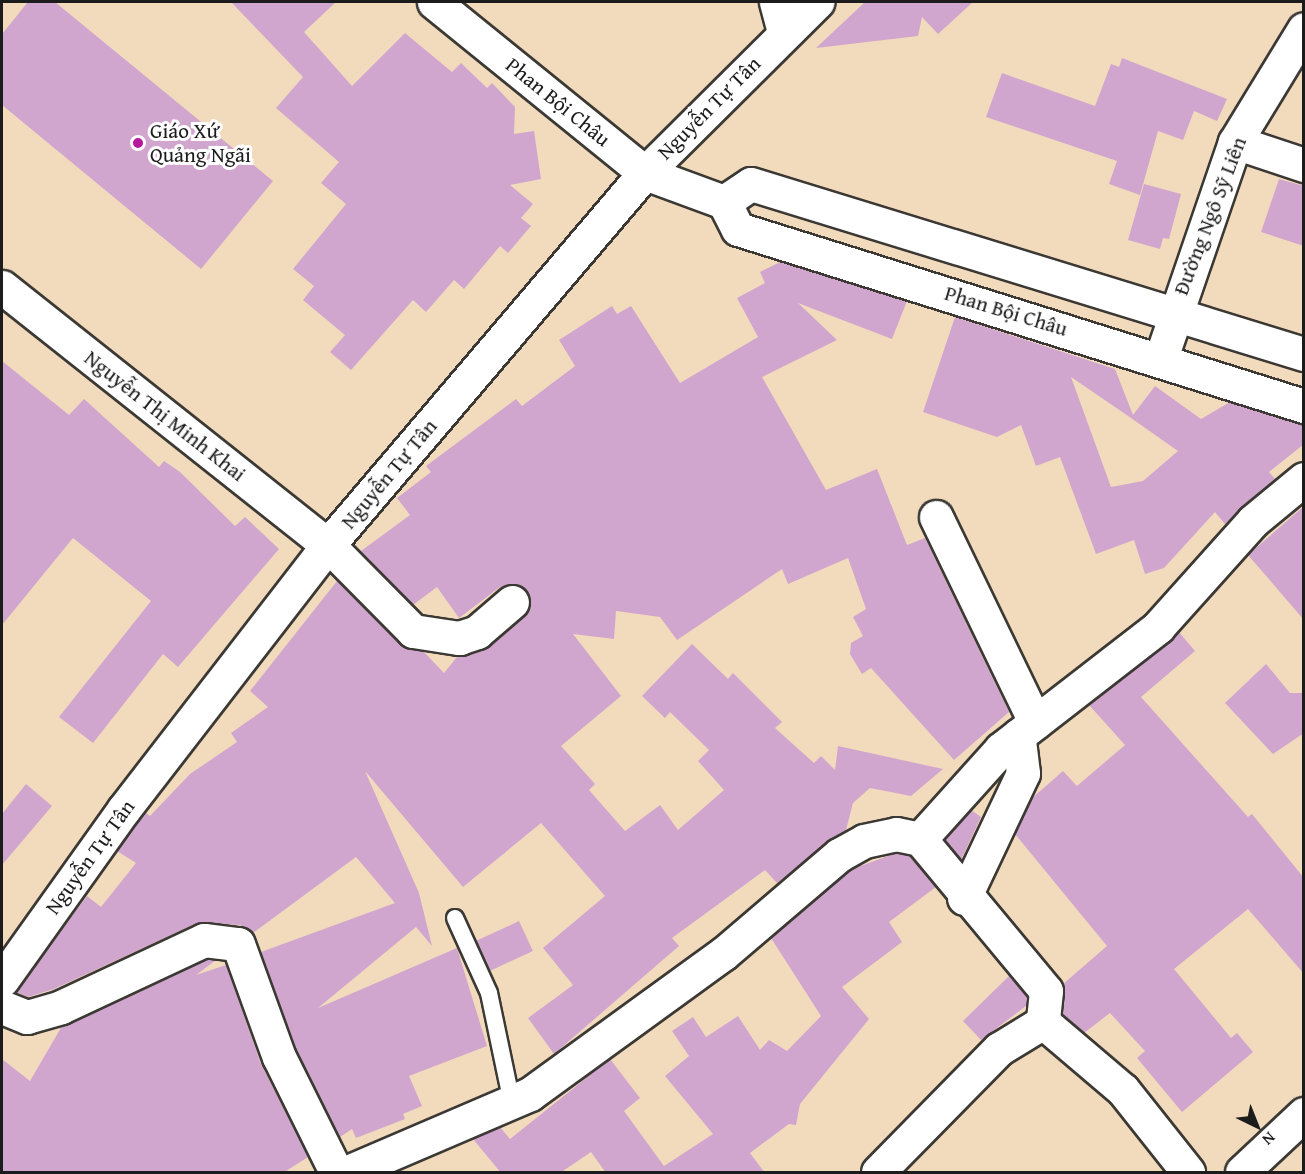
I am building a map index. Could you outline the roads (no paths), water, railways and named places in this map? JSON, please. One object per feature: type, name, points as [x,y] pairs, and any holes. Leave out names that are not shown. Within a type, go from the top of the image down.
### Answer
[{"type":"street","name":"Phan Bội Châu","points":[[434,2],[645,173],[724,202],[738,229],[1161,358],[1304,406]]},
{"type":"street","name":"Nguyễn Tự Tân","points":[[2,980],[124,809],[328,545],[780,17],[817,2]]},
{"type":"street","name":"Đường Ngô Sỹ Liên","points":[[1161,358],[1174,312],[1235,142],[1304,29]]},
{"type":"street","points":[[1235,142],[1304,165]]},
{"type":"street","points":[[724,202],[751,183],[1304,354]]},
{"type":"street","name":"Nguyễn Thị Minh Khai","points":[[2,287],[328,545],[413,631],[459,638],[477,632],[512,602]]},
{"type":"street","points":[[920,839],[1027,728],[1158,627],[1253,522],[1304,479]]},
{"type":"street","points":[[936,517],[1027,728],[1023,773],[964,898]]},
{"type":"street","points":[[348,1173],[512,1102],[599,1049],[839,855],[864,841],[896,834],[920,839],[964,898],[1046,991],[1043,1022]]},
{"type":"street","points":[[2,1007],[27,1017],[62,1007],[204,940],[238,944],[279,1057],[336,1173]]},
{"type":"street","points":[[878,1173],[999,1050],[1043,1022]]},
{"type":"street","points":[[1043,1022],[1123,1090],[1188,1173]]},
{"type":"street","points":[[1242,1173],[1304,1114]]},
{"type":"lane","points":[[455,918],[489,993],[512,1102]]},
{"type":"place","name":"Giáo Xứ Quảng Ngãi","points":[[138,143]]}]
